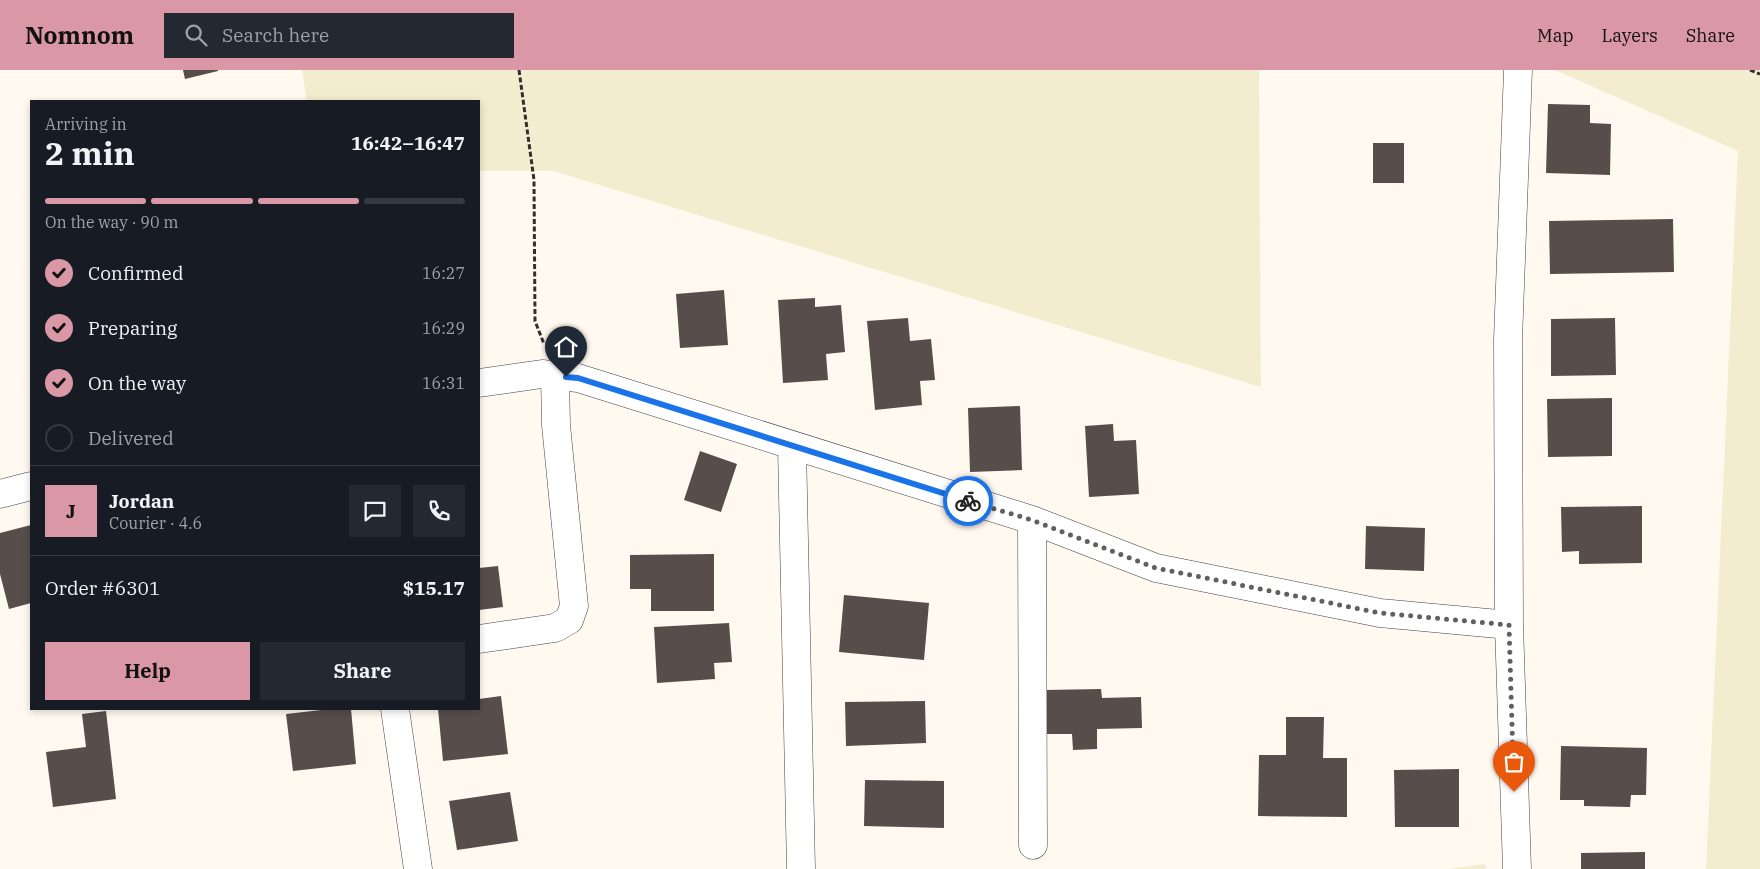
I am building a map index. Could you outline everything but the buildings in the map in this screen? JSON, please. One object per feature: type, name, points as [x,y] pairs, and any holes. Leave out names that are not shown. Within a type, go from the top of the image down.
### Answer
[{"type":"street","points":[[1517,869],[1509,625],[1508,340],[1518,70]]},
{"type":"street","points":[[480,383],[542,374],[578,378],[792,447],[1032,520],[1156,568],[1380,613],[1509,625]]},
{"type":"street","points":[[480,639],[554,628],[569,620],[574,606],[556,424],[555,376]]},
{"type":"street","points":[[792,447],[800,869]]},
{"type":"street","points":[[0,494],[30,486]]},
{"type":"street","points":[[1032,520],[1033,845]]},
{"type":"street","points":[[395,710],[418,869]]},
{"type":"path","points":[[519,70],[534,180],[535,320],[555,376]]},
{"type":"path","points":[[1750,70],[1760,74]]},
{"type":"shaded area","points":[[302,70],[1259,70],[1261,387],[554,171],[480,171],[480,100],[307,100]]},
{"type":"shaded area","points":[[1555,70],[1760,70],[1760,869],[1706,869],[1738,151]]},
{"type":"shaded area","points":[[1485,864],[1486,869],[1449,869]]},
{"type":"way so far","points":[[968,501],[1032,520],[1156,568],[1380,613],[1509,625],[1514,792]]},
{"type":"route","points":[[566,377],[578,378],[968,501]]}]
